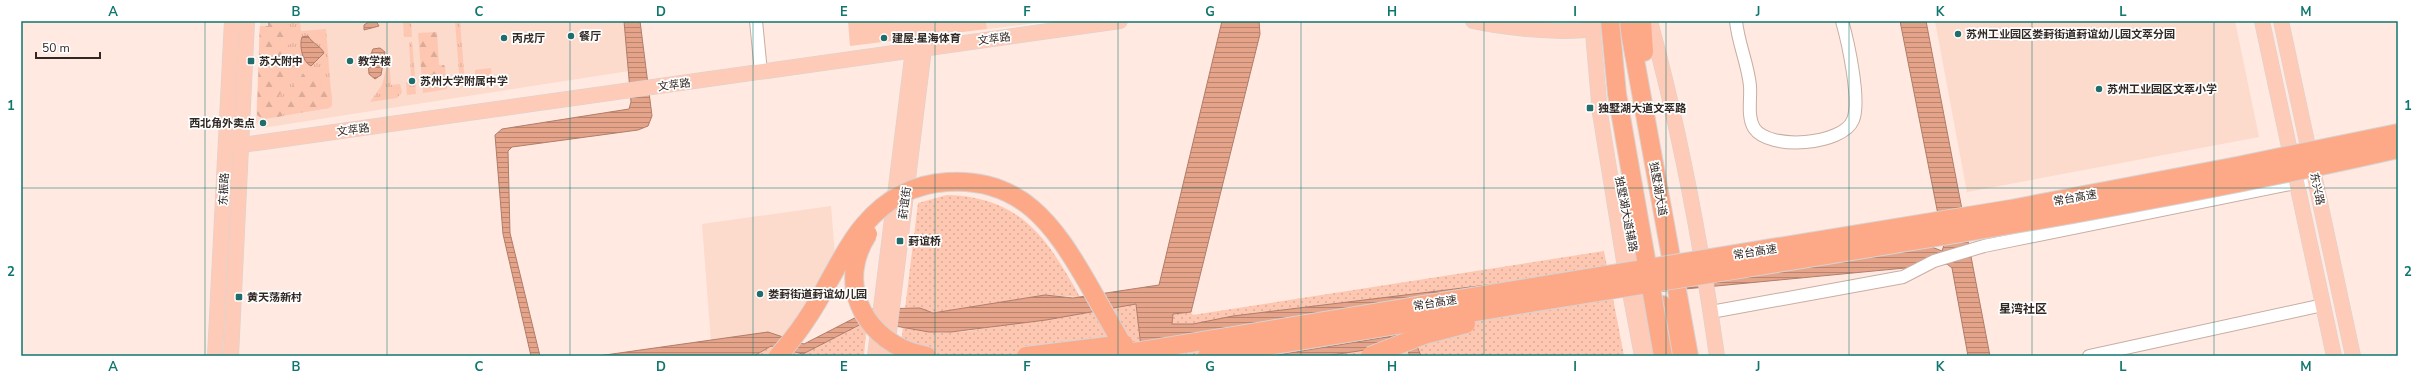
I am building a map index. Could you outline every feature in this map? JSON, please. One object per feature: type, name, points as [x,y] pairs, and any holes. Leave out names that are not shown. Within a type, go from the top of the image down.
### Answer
[{"type":"highway","points":[[1611,21],[1617,94],[1663,356]]},
{"type":"highway","name":"独墅湖大道","points":[[1611,21],[1673,356]]},
{"type":"highway","name":"独墅湖大道","points":[[1628,21],[1689,356]]},
{"type":"highway","points":[[1642,21],[1646,122]]},
{"type":"highway","name":"常台高速","points":[[1110,356],[2011,209],[2208,172],[2398,133]]},
{"type":"highway","name":"常台高速","points":[[1207,356],[1592,292],[1798,261],[2114,206],[2398,149]]},
{"type":"highway","points":[[778,356],[803,325],[852,241],[873,215],[904,192],[926,185],[955,182],[985,184],[1003,190],[1020,199],[1044,219],[1068,248],[1129,356]]},
{"type":"highway","points":[[927,356],[896,346],[870,324],[856,295],[856,263],[861,246],[869,232],[890,211],[914,196],[955,189],[974,189],[1002,197],[1021,207],[1036,220],[1063,253],[1121,356]]},
{"type":"highway","points":[[1370,356],[1424,335],[1496,316],[1706,282],[1798,261]]},
{"type":"highway","points":[[1026,356],[1149,341],[1258,331]]},
{"type":"main road","name":"东振路","points":[[215,356],[232,21]]},
{"type":"main road","name":"东振路","points":[[232,356],[247,21]]},
{"type":"main road","name":"文萃路","points":[[226,145],[242,145],[651,88],[918,50],[1078,24],[1120,21]]},
{"type":"main road","points":[[1473,21],[1545,29],[1592,26],[1611,21]]},
{"type":"main road","points":[[1650,21],[1679,137],[1696,257],[1703,293],[1709,356]]},
{"type":"main road","name":"东兴路","points":[[2262,21],[2334,356]]},
{"type":"main road","name":"东兴路","points":[[2281,21],[2353,356]]},
{"type":"main road","name":"独墅湖大道辅路","points":[[1592,26],[1596,72],[1630,262],[1639,309],[1653,356]]},
{"type":"main road","name":"葑谊街","points":[[875,356],[884,327],[918,50]]},
{"type":"main road","points":[[1703,293],[1711,312],[1717,356]]},
{"type":"main road","name":"独墅湖大道辅路","points":[[1639,309],[1642,356]]},
{"type":"main road","name":"葑谊街","points":[[884,327],[886,356]]},
{"type":"street","points":[[756,21],[761,72]]},
{"type":"street","points":[[1736,21],[1749,80],[1750,112],[1754,127],[1762,135],[1771,139],[1799,143],[1814,141],[1839,132],[1849,126],[1853,120],[1855,105],[1852,73],[1842,21]]},
{"type":"street","points":[[1711,312],[1903,277],[1934,260],[1984,246],[2315,179]]},
{"type":"street","points":[[2089,356],[2323,305]]},
{"type":"shaded area","name":"苏州大学附属中学","points":[[260,21],[624,21],[629,71],[262,128],[256,122]]},
{"type":"shaded area","points":[[370,21],[376,21],[379,26],[364,30],[364,25]]},
{"type":"shaded area","points":[[624,21],[640,21],[652,116],[648,126],[638,130],[512,147],[508,151],[510,233],[540,356],[531,356],[503,234],[495,135],[502,129],[629,109],[631,102]]},
{"type":"shaded area","points":[[986,21],[1051,21],[987,29]]},
{"type":"shaded area","points":[[1222,21],[1259,21],[1260,34],[1191,312],[1173,314],[1172,324],[1193,324],[1233,316],[1520,281],[1924,244],[1942,251],[1944,245],[1900,21],[1926,21],[1990,356],[1968,356],[1952,268],[1947,264],[1192,336],[1142,356],[1136,304],[1046,320],[951,332],[929,332],[867,321],[803,354],[771,346],[754,356],[598,356],[768,332],[804,344],[872,309],[920,308],[933,313],[1045,295],[1073,298],[1159,285]]},
{"type":"shaded area","name":"苏州工业园区文萃小学","points":[[1935,21],[2235,21],[2259,137],[1967,192]]},
{"type":"shaded area","points":[[308,36],[324,53],[311,66],[305,61],[301,49],[302,37]]},
{"type":"shaded area","points":[[380,48],[385,52],[381,75],[375,79],[369,74],[368,61],[373,49]]},
{"type":"shaded area","name":"娄葑街道葑谊幼儿园","points":[[831,206],[835,256],[786,338],[768,332],[711,341],[702,224]]},
{"type":"shaded area","points":[[1405,334],[1413,336],[1421,356],[1410,356],[1408,351],[1392,346],[1325,356],[1271,356]]},
{"type":"green space","points":[[283,21],[284,33],[292,53],[293,68],[276,102],[283,116],[263,119],[257,115],[260,26],[268,26],[268,22]]},
{"type":"green space","points":[[300,21],[301,31],[326,29],[332,105],[329,108],[263,119],[257,115],[260,26],[268,26],[268,22]]},
{"type":"green space","points":[[403,21],[411,21],[412,37],[404,37]]},
{"type":"green space","points":[[455,21],[460,21],[465,85],[460,85]]},
{"type":"green space","name":"建屋·星海体育","points":[[848,21],[986,21],[987,29],[850,46]]},
{"type":"green space","points":[[437,32],[439,65],[444,65],[445,67],[447,89],[423,93],[418,33]]},
{"type":"green space","points":[[409,42],[412,42],[415,76],[411,76]]},
{"type":"green space","points":[[389,58],[391,85],[400,84],[402,92],[397,98],[370,102],[382,85]]},
{"type":"green space","points":[[491,68],[492,79],[475,80],[475,70]]},
{"type":"green space","points":[[304,73],[308,73],[322,86],[331,90],[332,105],[329,108],[286,115],[292,87]]},
{"type":"green space","points":[[406,82],[415,82],[416,94],[407,95]]},
{"type":"green space","points":[[947,195],[973,198],[994,203],[1013,213],[1029,225],[1043,239],[1056,256],[1080,297],[1045,295],[933,313],[920,308],[905,309],[918,203]]},
{"type":"green space","points":[[1604,251],[1624,356],[1165,356],[1172,314],[1191,312],[1193,315]]},
{"type":"green space","points":[[1136,304],[1142,356],[900,356],[903,326],[939,333],[968,331]]},
{"type":"green space","points":[[867,321],[864,356],[754,356],[771,346],[803,354]]},
{"type":"place","name":"苏州工业园区娄葑街道葑谊幼儿园文萃分园","points":[[1958,34]]},
{"type":"place","name":"餐厅","points":[[571,36]]},
{"type":"place","name":"丙戌厅","points":[[504,38]]},
{"type":"place","name":"建屋·星海体育","points":[[884,38]]},
{"type":"place","name":"苏大附中","points":[[251,61]]},
{"type":"place","name":"教学楼","points":[[350,61]]},
{"type":"place","name":"苏州大学附属中学","points":[[412,81]]},
{"type":"place","name":"苏州工业园区文萃小学","points":[[2099,89]]},
{"type":"place","name":"独墅湖大道文萃路","points":[[1590,108]]},
{"type":"place","name":"西北角外卖点","points":[[263,123]]},
{"type":"place","name":"葑谊桥","points":[[900,241]]},
{"type":"place","name":"娄葑街道葑谊幼儿园","points":[[760,294]]},
{"type":"place","name":"黄天荡新村","points":[[239,297]]},
{"type":"district","name":"星湾社区","points":[[2023,309]]}]
